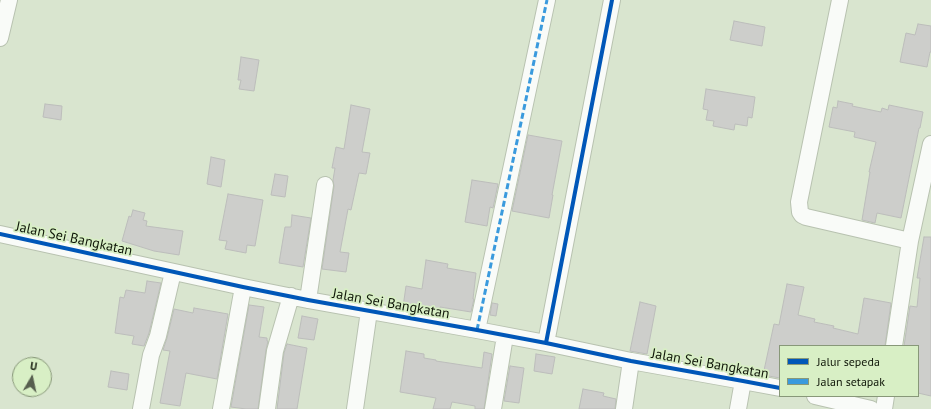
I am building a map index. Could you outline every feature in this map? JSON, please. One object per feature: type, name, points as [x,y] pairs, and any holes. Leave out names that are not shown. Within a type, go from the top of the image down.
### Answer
[{"type":"street","points":[[0,38],[9,0]]},
{"type":"street","points":[[477,330],[547,0]]},
{"type":"street","points":[[546,343],[612,0]]},
{"type":"street","points":[[840,0],[799,202],[800,212],[806,217],[910,241]]},
{"type":"street","points":[[894,345],[910,241],[931,144]]},
{"type":"street","points":[[308,300],[325,185]]},
{"type":"street","name":"Jalan Sei Bangkatan","points":[[0,234],[308,300],[477,330],[631,361],[743,380],[779,388]]},
{"type":"street","points":[[141,409],[151,355],[158,336],[173,272]]},
{"type":"street","points":[[221,409],[243,287]]},
{"type":"street","points":[[267,409],[275,351],[291,296]]},
{"type":"street","points":[[355,409],[369,311]]},
{"type":"street","points":[[493,409],[506,336]]},
{"type":"street","points":[[624,409],[631,361]]},
{"type":"street","points":[[738,409],[743,380]]},
{"type":"street","points":[[818,397],[846,406],[870,409]]},
{"type":"street","points":[[884,409],[886,397]]},
{"type":"building","points":[[734,21],[765,27],[762,46],[730,40]]},
{"type":"building","points":[[918,24],[931,26],[931,52],[927,67],[900,62],[906,33],[915,35]]},
{"type":"building","points":[[241,57],[259,60],[254,91],[239,89],[241,80],[238,80]]},
{"type":"building","points":[[706,89],[755,97],[752,118],[748,117],[747,126],[735,124],[734,130],[713,126],[714,121],[706,120],[708,110],[703,109]]},
{"type":"building","points":[[838,101],[853,104],[852,106],[881,112],[882,108],[888,110],[889,105],[923,112],[901,218],[877,213],[875,223],[862,220],[869,172],[876,142],[854,137],[855,132],[829,127],[833,107],[837,108]]},
{"type":"building","points":[[45,104],[62,106],[61,120],[43,117]]},
{"type":"building","points":[[351,105],[370,109],[362,152],[370,153],[366,174],[359,173],[351,210],[348,209],[340,252],[349,253],[346,272],[322,269],[334,186],[333,180],[335,168],[332,168],[336,147],[344,149]]},
{"type":"building","points":[[528,135],[562,141],[549,218],[512,211]]},
{"type":"building","points":[[211,157],[225,160],[221,187],[207,184]]},
{"type":"building","points":[[275,174],[288,176],[285,197],[271,195]]},
{"type":"building","points":[[472,180],[498,184],[493,208],[490,207],[487,226],[465,222]]},
{"type":"building","points":[[228,194],[263,200],[255,246],[247,245],[246,253],[225,249],[227,241],[219,240]]},
{"type":"building","points":[[133,210],[145,213],[143,220],[147,221],[146,226],[183,231],[179,255],[154,251],[122,241],[129,216],[131,217]]},
{"type":"building","points":[[292,215],[311,218],[303,267],[279,263],[285,227],[291,227]]},
{"type":"building","points":[[924,237],[931,237],[931,396],[919,393],[919,345],[904,345],[910,306],[917,307],[920,278],[917,278]]},
{"type":"building","points":[[426,260],[448,264],[447,268],[476,273],[474,299],[471,312],[416,305],[416,309],[403,307],[406,286],[422,289]]},
{"type":"building","points":[[147,281],[161,283],[149,333],[144,346],[132,344],[134,336],[115,333],[120,297],[124,298],[126,290],[145,293]]},
{"type":"building","points":[[787,284],[804,287],[798,315],[815,319],[814,322],[834,326],[833,328],[858,334],[864,298],[891,303],[885,345],[779,345],[779,378],[763,375],[774,324],[779,325]]},
{"type":"building","points":[[640,302],[656,306],[647,354],[630,351]]},
{"type":"building","points":[[492,303],[498,304],[496,316],[490,315]]},
{"type":"building","points":[[249,305],[264,307],[259,337],[267,338],[268,341],[258,409],[231,407]]},
{"type":"building","points":[[194,308],[228,314],[217,379],[186,373],[180,406],[160,403],[170,351],[163,350],[174,309],[193,313]]},
{"type":"building","points":[[302,316],[318,319],[314,340],[298,338]]},
{"type":"building","points":[[287,344],[307,348],[297,409],[277,409],[284,353]]},
{"type":"building","points":[[406,351],[424,354],[424,358],[436,361],[482,368],[484,352],[492,354],[484,409],[475,409],[475,406],[452,402],[450,409],[433,409],[436,398],[400,392]]},
{"type":"building","points":[[536,354],[555,357],[552,374],[534,371]]},
{"type":"building","points":[[510,366],[524,368],[519,403],[504,401]]},
{"type":"building","points":[[111,371],[129,374],[127,390],[108,387]]},
{"type":"building","points":[[583,389],[604,393],[603,396],[616,399],[615,409],[579,409]]},
{"type":"marked path","points":[[477,330],[547,0]]},
{"type":"cycle path","points":[[546,343],[612,0]]},
{"type":"cycle path","points":[[0,234],[308,300],[477,330],[631,361],[779,388]]}]
